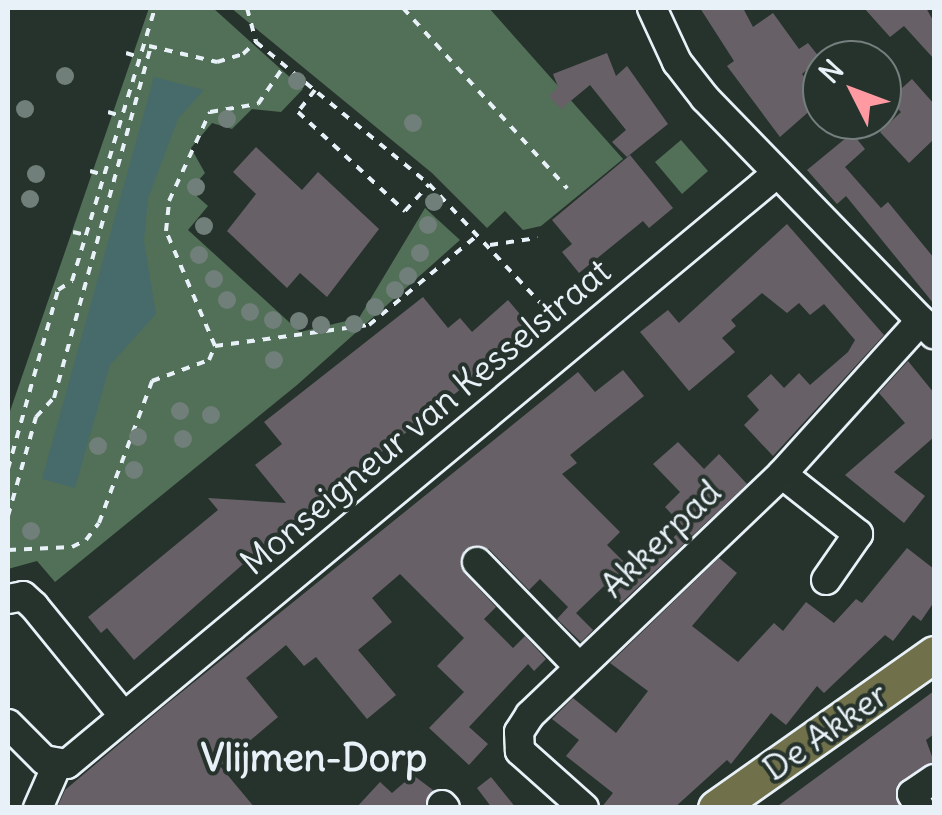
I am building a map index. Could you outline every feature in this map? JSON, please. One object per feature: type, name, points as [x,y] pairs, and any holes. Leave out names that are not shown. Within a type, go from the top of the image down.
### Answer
[{"type":"main road","name":"De Akker","points":[[716,808],[934,654]]},
{"type":"street","points":[[652,8],[678,62],[775,175],[928,327]]},
{"type":"street","name":"Monseigneur van Kesselstraat","points":[[57,766],[85,738],[147,694],[775,175]]},
{"type":"street","name":"Akkerpad","points":[[584,808],[532,768],[520,751],[519,732],[579,666],[782,474],[928,327]]},
{"type":"street","points":[[782,474],[858,534],[826,580]]},
{"type":"street","points":[[477,562],[579,666]]},
{"type":"street","points":[[8,599],[24,596],[34,606],[122,714]]},
{"type":"street","points":[[8,724],[57,766],[38,808]]},
{"type":"street","points":[[920,808],[912,794],[934,779]]},
{"type":"path","points":[[8,468],[58,290],[72,281],[155,8]]},
{"type":"path","points":[[247,8],[256,42],[429,184],[576,341]]},
{"type":"path","points":[[404,8],[567,188]]},
{"type":"path","points":[[143,44],[217,62],[243,54],[256,42]]},
{"type":"path","points":[[8,516],[36,417],[54,398],[151,46]]},
{"type":"path","points":[[126,53],[139,57]]},
{"type":"path","points":[[215,346],[175,262],[166,231],[169,201],[210,112],[258,104],[284,66]]},
{"type":"path","points":[[315,90],[298,112],[405,210],[429,184]]},
{"type":"path","points":[[108,112],[121,116]]},
{"type":"path","points":[[90,171],[104,176]]},
{"type":"path","points":[[73,232],[86,236]]},
{"type":"path","points":[[8,550],[72,547],[86,540],[99,523],[152,381],[191,371],[215,346],[369,325],[479,234]]},
{"type":"path","points":[[490,245],[538,238]]},
{"type":"green space","points":[[149,8],[213,8],[303,89],[281,112],[252,109],[232,129],[212,123],[191,148],[205,173],[190,190],[208,206],[188,230],[300,332],[359,318],[425,208],[460,240],[297,385],[55,582],[37,561],[8,569],[8,417]]},
{"type":"green space","points":[[231,8],[489,8],[623,159],[541,226],[523,230],[505,211],[487,228],[432,173]]},
{"type":"green space","points":[[681,140],[708,171],[682,194],[655,162]]},
{"type":"water","points":[[154,77],[204,90],[178,119],[148,199],[144,241],[156,314],[110,365],[75,488],[42,479]]},
{"type":"building","points":[[700,8],[743,8],[753,27],[773,13],[799,49],[802,47],[802,118],[780,137],[727,66],[734,61]]},
{"type":"building","points":[[864,8],[926,8],[934,22],[934,59],[904,26],[890,37]]},
{"type":"building","points":[[607,53],[616,76],[627,66],[668,124],[627,157],[612,142],[626,130],[590,85],[561,109],[549,96],[558,87],[553,74]]},
{"type":"building","points":[[912,79],[934,104],[934,139],[909,163],[887,140],[902,140],[902,88]]},
{"type":"building","points":[[843,140],[858,140],[865,149],[845,167],[881,208],[888,202],[934,258],[934,304],[846,196],[837,204],[807,170]]},
{"type":"building","points":[[256,147],[302,190],[318,172],[379,229],[327,297],[300,273],[287,288],[227,231],[256,194],[233,172]]},
{"type":"building","points":[[630,155],[673,208],[649,228],[643,221],[579,273],[562,252],[572,244],[552,220]]},
{"type":"building","points":[[787,224],[884,335],[773,456],[744,425],[759,410],[747,396],[771,374],[784,388],[799,373],[810,385],[848,352],[855,340],[824,304],[810,315],[799,303],[787,313],[762,293],[731,320],[736,326],[722,338],[735,352],[689,391],[640,332],[668,310],[679,323]]},
{"type":"building","points":[[423,297],[448,328],[460,318],[472,332],[508,300],[534,331],[266,544],[134,660],[107,628],[101,633],[88,617],[218,510],[208,498],[286,503],[255,465],[282,444],[264,422]]},
{"type":"building","points":[[908,361],[934,393],[934,437],[894,472],[925,496],[904,523],[845,475],[905,423],[879,393]]},
{"type":"building","points":[[623,370],[644,396],[570,455],[577,463],[562,474],[620,532],[607,545],[636,574],[682,529],[692,536],[621,603],[604,586],[576,613],[593,630],[581,642],[557,619],[568,607],[540,579],[529,590],[489,549],[464,550],[464,573],[496,607],[484,619],[513,648],[525,636],[546,659],[534,671],[528,664],[469,727],[488,744],[469,765],[429,728],[464,692],[437,666],[464,638],[400,574],[372,598],[392,622],[358,650],[396,695],[367,719],[316,657],[304,666],[286,645],[246,678],[278,717],[220,766],[255,808],[57,808],[65,790],[162,708],[578,372],[595,392]]},
{"type":"building","points":[[678,442],[704,469],[719,454],[747,484],[692,536],[665,507],[680,492],[653,464]]},
{"type":"building","points":[[907,548],[934,569],[934,602],[921,621],[913,615],[893,641],[885,635],[824,693],[817,686],[786,725],[771,713],[731,764],[727,760],[674,808],[601,808],[613,793],[566,756],[579,740],[552,719],[573,698],[616,733],[648,691],[610,663],[719,558],[737,573],[692,626],[738,662],[774,623],[783,631],[806,602],[834,623],[856,599],[862,603]]},
{"type":"building","points":[[934,691],[934,734],[926,740],[934,762],[897,785],[900,808],[775,808]]},
{"type":"building","points":[[413,775],[433,790],[424,808],[356,808],[380,782],[392,793]]},
{"type":"building","points":[[491,777],[516,808],[492,808],[477,788]]},
{"type":"district","name":"Vlijmen-Dorp","points":[[314,758]]}]
